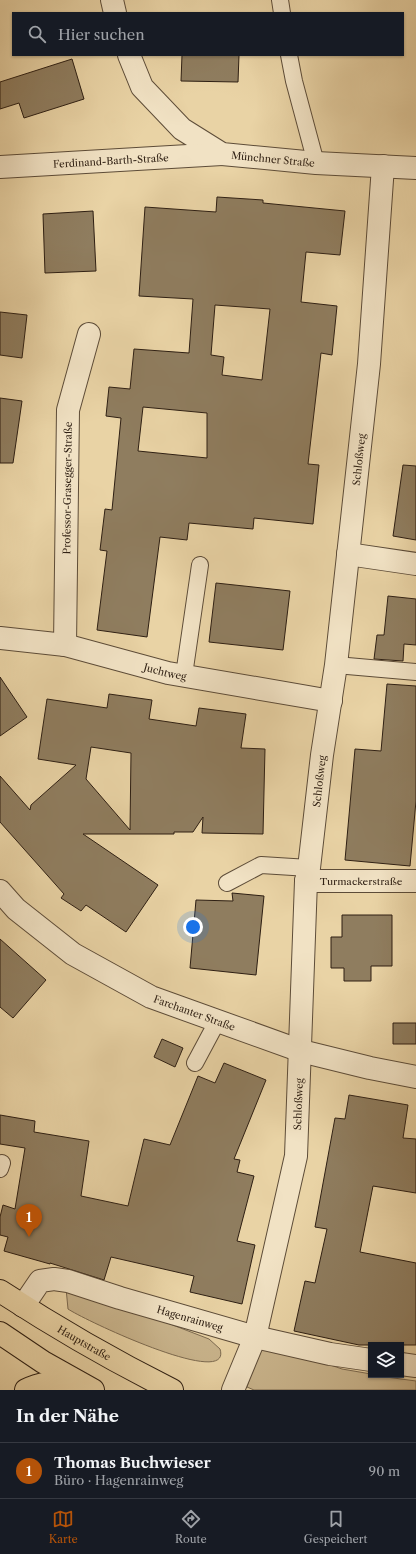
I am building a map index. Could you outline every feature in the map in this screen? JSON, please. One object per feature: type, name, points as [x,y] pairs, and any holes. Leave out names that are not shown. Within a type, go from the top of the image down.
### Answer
[{"type":"main road","name":"Hauptstraße","points":[[0,1291],[71,1336],[124,1366],[172,1390]]},
{"type":"main road","points":[[0,1334],[84,1386]]},
{"type":"main road","points":[[26,1390],[37,1385],[51,1382],[84,1386]]},
{"type":"street","points":[[112,0],[115,12]]},
{"type":"street","name":"Münchner Straße","points":[[128,56],[142,87],[177,124],[182,129],[222,154],[316,163],[416,168]]},
{"type":"street","name":"Ferdinand-Barth-Straße","points":[[0,167],[222,154]]},
{"type":"street","name":"Schloßweg","points":[[233,1390],[254,1337],[296,1156],[308,875],[322,755],[336,665],[369,364],[383,166]]},
{"type":"street","name":"Professor-Grasegger-Straße","points":[[65,645],[68,410],[89,334]]},
{"type":"street","points":[[348,554],[416,564]]},
{"type":"street","name":"Juchtweg","points":[[0,638],[65,645],[168,673],[331,701]]},
{"type":"street","name":"Turmackerstraße","points":[[308,875],[416,881]]},
{"type":"street","name":"Farchanter Straße","points":[[0,891],[16,909],[73,954],[151,997],[301,1051],[370,1068],[416,1077]]},
{"type":"street","name":"Hagenrainweg","points":[[23,1306],[40,1281],[54,1279],[61,1280],[254,1337],[330,1354],[368,1360]]},
{"type":"street","points":[[404,1364],[416,1366]]},
{"type":"lane","points":[[280,0],[282,12]]},
{"type":"lane","points":[[289,56],[294,81],[316,163]]},
{"type":"lane","points":[[184,675],[200,565]]},
{"type":"lane","points":[[336,665],[416,672]]},
{"type":"lane","points":[[227,883],[261,865],[308,875]]},
{"type":"lane","points":[[195,1063],[218,1020]]},
{"type":"shaded area","points":[[66,1288],[95,1295],[209,1339],[220,1349],[218,1360],[204,1362],[182,1358],[127,1338],[101,1326],[68,1309]]},
{"type":"shaded area","points":[[260,1344],[342,1369],[368,1373],[368,1378],[394,1378],[416,1381],[416,1390],[254,1390],[247,1387]]},
{"type":"building","points":[[182,56],[239,56],[238,82],[181,81]]},
{"type":"building","points":[[72,59],[84,99],[24,118],[19,103],[0,109],[0,82]]},
{"type":"building","points":[[217,197],[263,200],[263,203],[345,211],[340,255],[306,252],[301,302],[337,306],[332,355],[321,353],[308,464],[319,465],[313,524],[254,518],[253,529],[189,523],[187,540],[160,537],[147,637],[97,630],[107,551],[100,550],[105,509],[112,510],[121,418],[106,416],[109,387],[130,389],[134,349],[189,353],[193,299],[139,296],[145,207],[216,212]],"holes":[[[215,305],[270,309],[262,380],[222,375],[224,357],[211,355]],[[143,407],[207,413],[207,458],[138,451]]]},
{"type":"building","points":[[93,211],[96,271],[45,273],[43,214]]},
{"type":"building","points":[[0,312],[27,315],[22,358],[0,355]]},
{"type":"building","points":[[0,398],[22,401],[13,463],[0,463]]},
{"type":"building","points":[[403,465],[416,466],[416,540],[393,536]]},
{"type":"building","points":[[216,583],[290,591],[283,650],[209,642]]},
{"type":"building","points":[[388,596],[416,599],[416,645],[404,644],[403,661],[374,659],[377,635],[384,635]]},
{"type":"building","points":[[0,677],[27,717],[0,736]]},
{"type":"building","points":[[387,684],[416,686],[416,801],[410,866],[345,860],[355,749],[381,751]]},
{"type":"building","points":[[109,694],[152,700],[149,719],[196,726],[199,708],[246,714],[241,748],[265,749],[263,834],[202,833],[203,817],[193,832],[174,832],[174,834],[83,834],[158,885],[126,932],[86,905],[81,911],[61,898],[64,894],[0,822],[0,776],[30,810],[31,805],[76,765],[38,759],[47,699],[107,708]],"holes":[[[91,747],[131,753],[130,830],[86,779]]]},
{"type":"building","points":[[232,893],[264,896],[256,975],[190,968],[196,900],[233,901]]},
{"type":"building","points":[[342,915],[392,915],[392,966],[371,966],[371,981],[344,981],[344,968],[331,968],[331,937],[342,937]]},
{"type":"building","points":[[0,939],[46,980],[13,1018],[0,1007]]},
{"type":"building","points":[[393,1023],[416,1023],[416,1044],[393,1044]]},
{"type":"building","points":[[162,1039],[183,1048],[175,1067],[154,1057]]},
{"type":"building","points":[[224,1063],[266,1080],[234,1159],[240,1160],[237,1172],[254,1176],[237,1241],[255,1245],[242,1304],[190,1292],[194,1276],[111,1257],[104,1280],[50,1263],[4,1251],[8,1237],[0,1235],[0,1217],[3,1205],[15,1209],[25,1148],[0,1144],[0,1115],[35,1121],[34,1132],[89,1141],[81,1196],[128,1206],[144,1139],[170,1145],[198,1076],[215,1083]]},
{"type":"building","points":[[349,1095],[408,1105],[403,1138],[416,1139],[416,1193],[373,1186],[360,1252],[416,1263],[416,1345],[404,1345],[404,1342],[368,1342],[368,1345],[359,1345],[294,1331],[305,1281],[315,1283],[327,1229],[315,1227],[335,1118],[345,1119]]},
{"type":"place","name":"Thomas Buchwieser","points":[[29,1237]]}]
